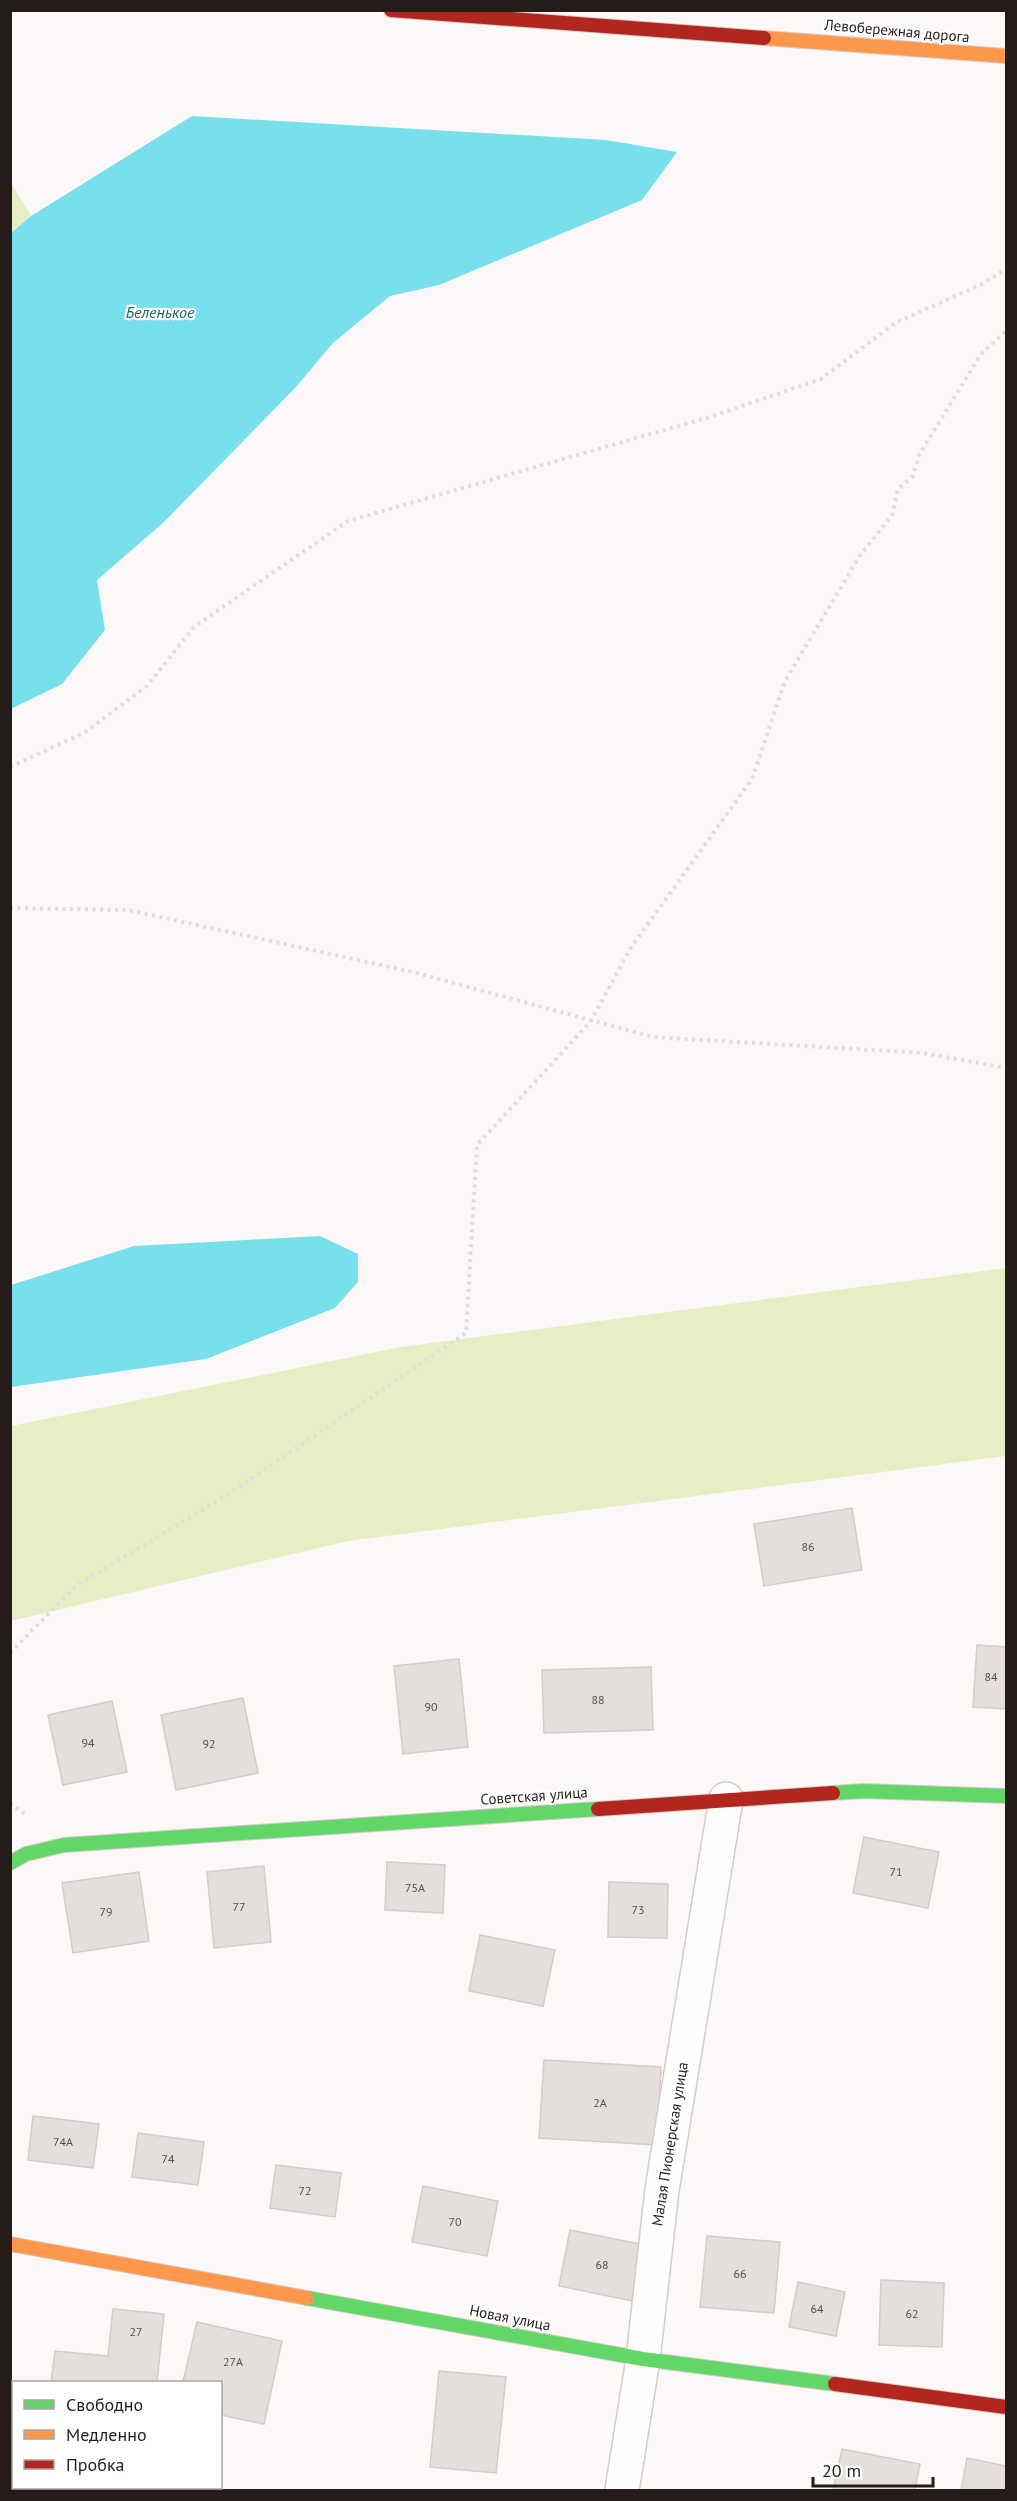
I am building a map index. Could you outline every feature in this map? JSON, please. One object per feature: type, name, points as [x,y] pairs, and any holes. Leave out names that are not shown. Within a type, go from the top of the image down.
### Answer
[{"type":"street","name":"Левобережная дорога","points":[[391,10],[1006,56]]},
{"type":"street","name":"Советская улица","points":[[10,1863],[26,1854],[64,1845],[726,1799],[863,1791],[1006,1796]]},
{"type":"street","name":"Малая Пионерская улица","points":[[622,2490],[643,2359],[662,2190],[726,1799]]},
{"type":"street","name":"Новая улица","points":[[10,2244],[643,2359],[1006,2407]]},
{"type":"path","points":[[10,766],[84,733],[147,686],[194,627],[348,521],[712,416],[821,379],[895,323],[982,284],[1006,269]]},
{"type":"path","points":[[10,1653],[76,1586],[232,1491],[466,1333],[477,1145],[591,1021],[630,949],[752,778],[785,681],[859,557],[892,515],[898,489],[913,476],[919,455],[981,354],[1006,331]]},
{"type":"path","points":[[10,908],[128,910],[413,972],[653,1037],[923,1053],[1006,1068]]},
{"type":"green space","points":[[10,181],[31,216],[11,233],[10,233]]},
{"type":"green space","points":[[1006,1268],[1006,1456],[348,1541],[11,1621],[11,1426],[401,1347]]},
{"type":"water","name":"Беленькое","points":[[192,116],[606,140],[677,152],[642,200],[439,285],[390,296],[333,343],[296,387],[163,523],[97,580],[105,630],[62,684],[11,709],[11,233],[31,216]]},
{"type":"water","points":[[320,1236],[358,1254],[358,1282],[335,1308],[206,1359],[11,1387],[11,1285],[134,1246]]},
{"type":"building","points":[[852,1508],[862,1570],[764,1586],[754,1524]]},
{"type":"building","points":[[977,1645],[1006,1647],[1006,1709],[973,1707]]},
{"type":"building","points":[[459,1659],[468,1747],[403,1754],[394,1666]]},
{"type":"building","points":[[651,1667],[653,1730],[544,1733],[542,1670]]},
{"type":"building","points":[[243,1698],[258,1773],[176,1790],[161,1715]]},
{"type":"building","points":[[112,1701],[127,1772],[63,1785],[48,1715]]},
{"type":"building","points":[[864,1837],[939,1852],[928,1908],[853,1893]]},
{"type":"building","points":[[387,1862],[445,1865],[443,1913],[385,1910]]},
{"type":"building","points":[[264,1866],[271,1942],[214,1948],[207,1872]]},
{"type":"building","points":[[139,1872],[149,1941],[73,1953],[62,1883]]},
{"type":"building","points":[[609,1882],[668,1884],[667,1938],[608,1937]]},
{"type":"building","points":[[480,1935],[555,1950],[543,2006],[469,1991]]},
{"type":"building","points":[[544,2060],[661,2067],[657,2145],[539,2138]]},
{"type":"building","points":[[33,2116],[99,2124],[93,2168],[28,2160]]},
{"type":"building","points":[[138,2133],[204,2142],[198,2185],[132,2177]]},
{"type":"building","points":[[276,2165],[341,2173],[335,2217],[270,2208]]},
{"type":"building","points":[[423,2186],[498,2201],[487,2256],[412,2242]]},
{"type":"building","points":[[570,2230],[645,2245],[633,2301],[559,2286]]},
{"type":"building","points":[[707,2236],[780,2242],[774,2313],[700,2307]]},
{"type":"building","points":[[881,2280],[944,2283],[942,2347],[879,2345]]},
{"type":"building","points":[[798,2282],[845,2292],[836,2336],[789,2327]]},
{"type":"building","points":[[113,2309],[164,2314],[157,2381],[51,2381],[55,2351],[108,2356]]},
{"type":"building","points":[[197,2322],[282,2341],[264,2424],[222,2415],[222,2381],[183,2381]]},
{"type":"building","points":[[439,2371],[506,2377],[496,2473],[430,2467]]},
{"type":"building","points":[[842,2449],[920,2464],[915,2490],[833,2490]]},
{"type":"building","points":[[967,2458],[1006,2466],[1006,2490],[961,2490]]},
{"type":"traffic: fast","points":[[833,1793],[863,1791],[1006,1796]]},
{"type":"traffic: fast","points":[[10,1863],[26,1854],[64,1845],[598,1809]]},
{"type":"traffic: fast","points":[[307,2298],[643,2359],[835,2384]]},
{"type":"traffic: slow","points":[[764,38],[1006,56]]},
{"type":"traffic: slow","points":[[10,2244],[307,2298]]},
{"type":"traffic: jam","points":[[391,10],[764,38]]},
{"type":"traffic: jam","points":[[598,1809],[833,1793]]},
{"type":"traffic: jam","points":[[835,2384],[1006,2407]]}]
